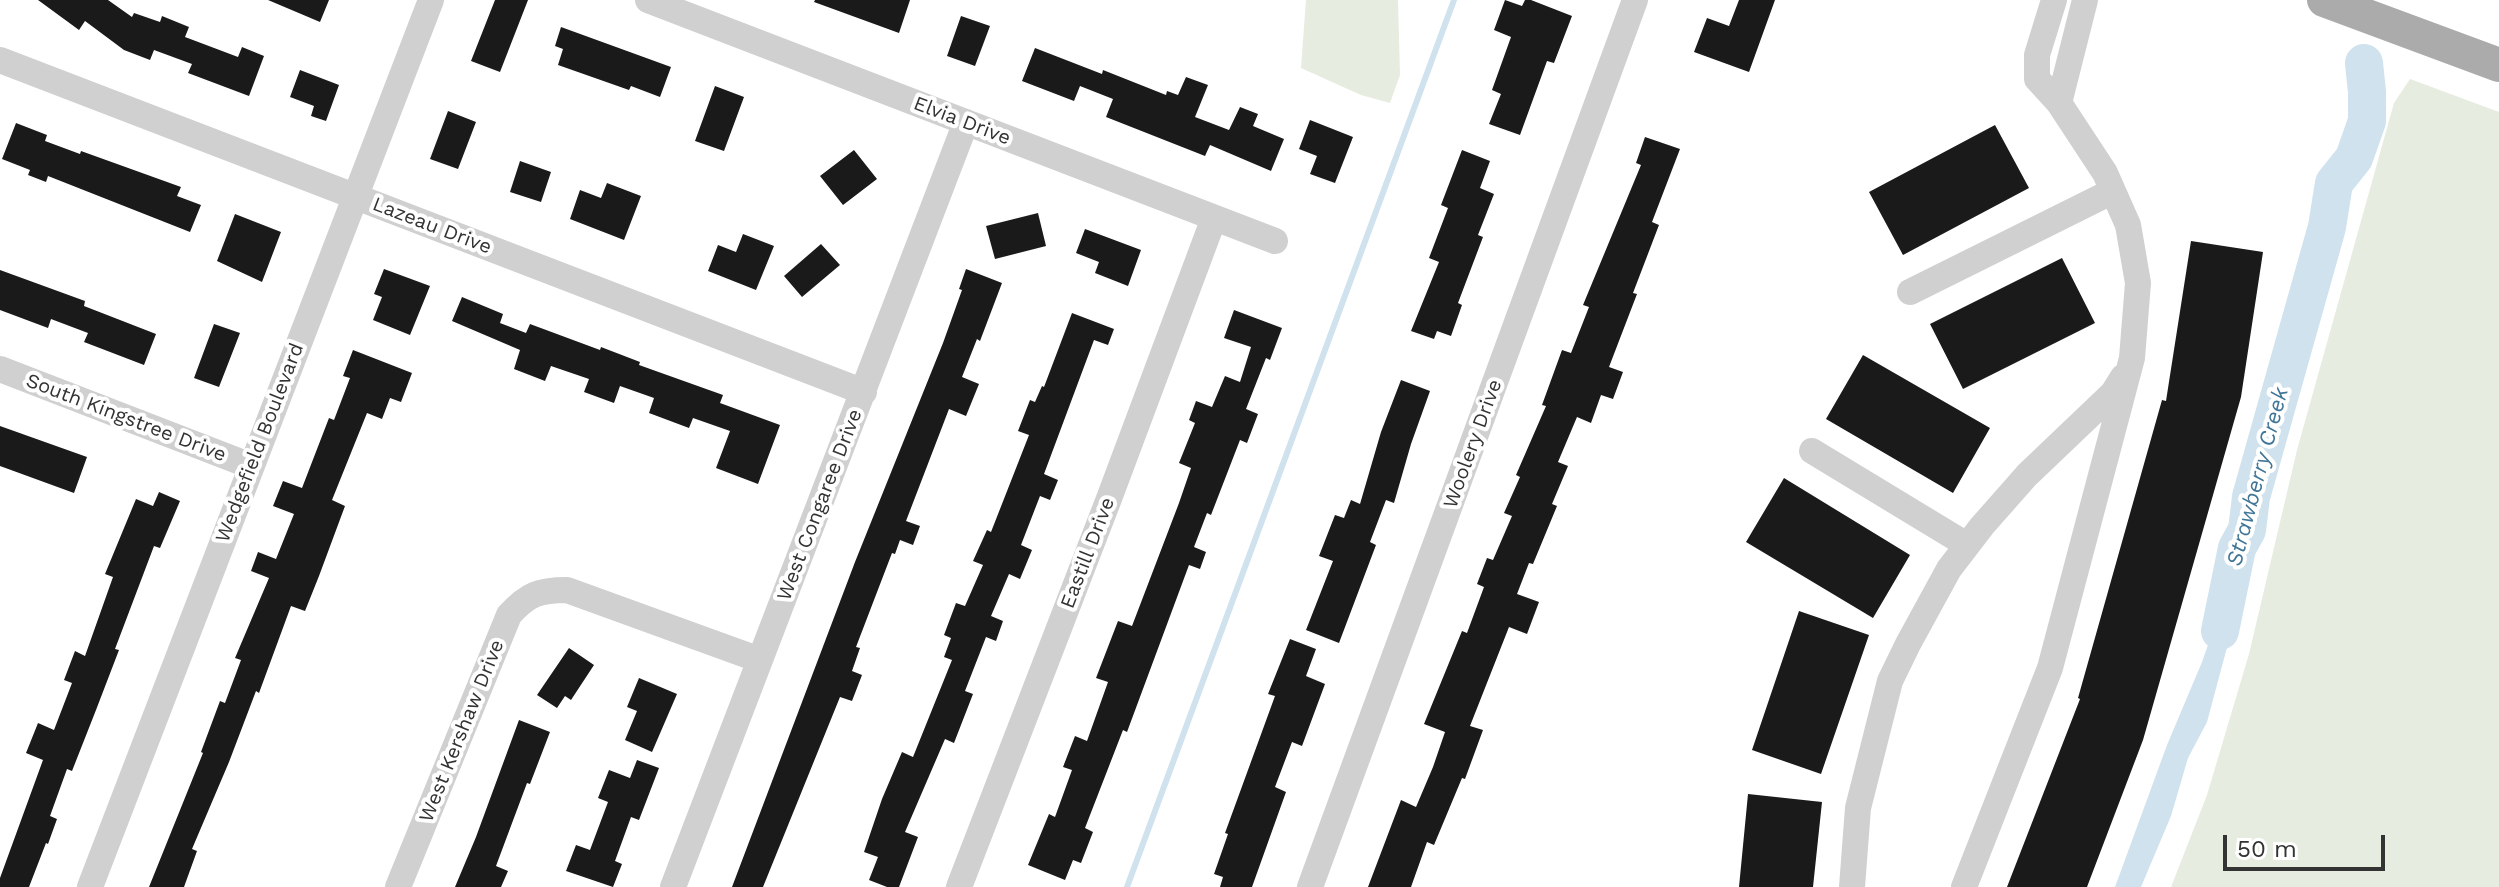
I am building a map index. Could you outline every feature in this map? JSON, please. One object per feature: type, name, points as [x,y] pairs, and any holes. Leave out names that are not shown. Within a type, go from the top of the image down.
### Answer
[{"type":"main road","points":[[2324,0],[2499,65]]},
{"type":"street","name":"Wedgefield Boulevard","points":[[90,887],[431,0]]},
{"type":"street","name":"Elvia Drive","points":[[648,0],[1275,241]]},
{"type":"street","name":"Woolery Drive","points":[[1310,887],[1635,0]]},
{"type":"street","points":[[1964,887],[2050,668],[2129,368],[2138,283],[2128,225],[2105,173],[2059,103],[2037,79],[2037,55],[2054,0]]},
{"type":"street","points":[[2059,103],[2085,0]]},
{"type":"street","name":"Lazeau Drive","points":[[0,60],[864,392]]},
{"type":"street","name":"West Congaree Drive","points":[[673,887],[966,122]]},
{"type":"street","points":[[1910,292],[2113,191]]},
{"type":"street","name":"Eastill Drive","points":[[959,887],[1214,218]]},
{"type":"street","points":[[1852,887],[1858,808],[1890,681],[1949,569],[2027,475],[2113,393],[2129,368]]},
{"type":"street","name":"South Kingstree Drive","points":[[0,369],[251,466]]},
{"type":"street","points":[[1812,451],[1967,545]]},
{"type":"street","name":"West Kershaw Drive","points":[[398,887],[509,615],[522,600],[544,590],[567,590],[760,660]]},
{"type":"shaded area","points":[[1306,0],[1398,0],[1400,75],[1390,103],[1361,95],[1301,68]]},
{"type":"shaded area","points":[[2410,79],[2499,112],[2499,887],[2171,887],[2207,795],[2249,654],[2297,450],[2394,103]]},
{"type":"water","points":[[2231,581],[2237,601],[2233,625],[2207,722],[2188,758],[2171,816],[2141,887],[2115,887],[2167,745],[2202,662],[2224,590]]},
{"type":"building","points":[[38,0],[108,0],[132,17],[134,13],[160,22],[162,16],[189,27],[185,37],[238,57],[242,47],[264,56],[249,96],[188,73],[192,64],[154,50],[150,60],[124,50],[85,21],[79,30]]},
{"type":"building","points":[[268,0],[329,0],[320,22]]},
{"type":"building","points":[[495,0],[528,0],[500,72],[471,61]]},
{"type":"building","points":[[815,0],[910,0],[899,33]]},
{"type":"building","points":[[1505,0],[1522,6],[1525,0],[1531,0],[1572,16],[1554,63],[1547,61],[1520,135],[1489,124],[1501,94],[1492,90],[1511,37],[1494,30]]},
{"type":"building","points":[[1739,0],[1775,0],[1749,72],[1694,52],[1707,18],[1729,26]]},
{"type":"building","points":[[961,16],[990,26],[975,66],[947,56]]},
{"type":"building","points":[[561,27],[671,67],[660,97],[631,86],[629,90],[558,65],[563,49],[555,46]]},
{"type":"building","points":[[1035,48],[1166,95],[1167,91],[1178,95],[1186,77],[1208,85],[1195,117],[1229,130],[1240,107],[1258,114],[1253,126],[1284,139],[1271,171],[1210,145],[1205,156],[1106,117],[1113,99],[1080,86],[1074,101],[1022,81]]},
{"type":"building","points":[[300,70],[339,85],[326,121],[311,116],[314,106],[290,97]]},
{"type":"building","points":[[715,86],[744,97],[724,151],[695,141]]},
{"type":"building","points":[[448,111],[476,122],[458,169],[430,159]]},
{"type":"building","points":[[1310,120],[1353,137],[1335,183],[1310,174],[1317,156],[1299,149]]},
{"type":"building","points":[[16,123],[47,135],[45,141],[181,187],[177,196],[201,205],[190,232],[48,176],[46,182],[28,175],[30,170],[2,159]]},
{"type":"building","points":[[1995,125],[2029,188],[1903,255],[1869,192]]},
{"type":"building","points":[[1645,137],[1680,149],[1652,222],[1659,225],[1633,293],[1637,294],[1609,367],[1623,372],[1613,399],[1601,395],[1591,423],[1577,417],[1558,462],[1568,466],[1552,504],[1557,506],[1517,594],[1539,602],[1527,634],[1509,627],[1470,726],[1483,730],[1465,779],[1462,778],[1434,845],[1427,842],[1411,887],[1368,887],[1401,800],[1416,807],[1433,767],[1445,732],[1424,724],[1462,631],[1467,633],[1484,587],[1477,584],[1487,558],[1493,560],[1512,516],[1504,513],[1520,477],[1516,475],[1546,406],[1542,405],[1562,350],[1571,353],[1589,307],[1583,305],[1641,165],[1636,163]]},
{"type":"building","points":[[854,150],[877,179],[843,205],[820,176]]},
{"type":"building","points":[[1462,150],[1490,161],[1480,188],[1494,194],[1478,235],[1483,237],[1458,303],[1462,305],[1451,336],[1437,331],[1434,339],[1411,331],[1439,262],[1429,258],[1448,208],[1441,205]]},
{"type":"building","points":[[520,161],[551,172],[541,202],[510,192]]},
{"type":"building","points":[[607,183],[641,196],[624,240],[570,219],[580,190],[601,198]]},
{"type":"building","points":[[1038,213],[1046,246],[995,259],[986,226]]},
{"type":"building","points":[[235,214],[281,232],[262,282],[217,261]]},
{"type":"building","points":[[1085,229],[1141,250],[1128,286],[1095,273],[1099,262],[1076,253]]},
{"type":"building","points":[[743,234],[774,246],[756,290],[708,271],[718,245],[736,252]]},
{"type":"building","points":[[2191,241],[2263,252],[2241,397],[2143,740],[2087,887],[2007,887],[2080,699],[2162,400],[2166,401]]},
{"type":"building","points":[[821,244],[840,265],[802,297],[784,276]]},
{"type":"building","points":[[2062,258],[2095,323],[1963,389],[1930,324]]},
{"type":"building","points":[[384,269],[430,286],[410,335],[373,320],[382,297],[374,294]]},
{"type":"building","points":[[966,269],[1002,283],[980,341],[977,339],[962,377],[979,384],[966,416],[949,409],[906,521],[920,526],[913,545],[900,540],[895,554],[892,553],[856,647],[860,648],[852,671],[862,675],[852,701],[840,697],[763,887],[732,887],[855,562],[943,343],[962,290],[959,289]]},
{"type":"building","points":[[0,270],[85,301],[84,306],[156,334],[144,365],[84,342],[88,333],[51,319],[48,328],[0,310]]},
{"type":"building","points":[[462,297],[503,314],[500,323],[526,333],[530,324],[600,350],[601,347],[640,362],[639,365],[723,395],[720,403],[780,425],[758,484],[716,468],[730,431],[693,418],[689,428],[649,413],[654,398],[620,386],[614,403],[584,392],[589,379],[551,366],[545,381],[514,369],[520,350],[452,321]]},
{"type":"building","points":[[1234,310],[1282,328],[1270,360],[1266,358],[1246,409],[1258,414],[1247,443],[1240,440],[1211,515],[1207,513],[1194,547],[1206,552],[1200,569],[1189,565],[1127,732],[1123,730],[1085,828],[1093,832],[1081,863],[1073,860],[1065,880],[1028,865],[1049,814],[1055,817],[1072,770],[1063,767],[1075,736],[1087,741],[1108,682],[1096,678],[1118,621],[1132,626],[1179,503],[1191,468],[1179,463],[1195,423],[1189,420],[1196,401],[1212,407],[1225,376],[1240,382],[1251,347],[1224,338]]},
{"type":"building","points":[[1072,313],[1114,329],[1108,345],[1094,340],[1044,474],[1058,480],[1050,500],[1040,496],[1021,545],[1032,550],[1020,579],[1009,574],[991,616],[1003,621],[996,641],[986,637],[965,691],[973,694],[954,743],[945,739],[905,832],[918,837],[899,887],[887,887],[869,880],[878,857],[864,852],[902,752],[913,757],[952,660],[944,657],[951,638],[944,635],[956,603],[965,606],[983,565],[973,561],[987,530],[991,532],[1029,435],[1018,431],[1030,400],[1035,402],[1044,387]]},
{"type":"building","points":[[214,324],[240,333],[219,387],[194,378]]},
{"type":"building","points":[[353,350],[412,373],[401,402],[390,398],[382,419],[367,413],[332,500],[345,506],[319,576],[305,611],[291,606],[259,693],[256,691],[192,849],[197,851],[184,887],[149,887],[203,753],[220,701],[225,703],[241,660],[235,658],[269,578],[251,571],[258,552],[276,559],[294,514],[273,506],[283,481],[302,488],[329,418],[334,420],[350,378],[343,376]]},
{"type":"building","points":[[1863,355],[1990,428],[1953,493],[1826,419]]},
{"type":"building","points":[[1401,380],[1430,391],[1394,503],[1386,500],[1370,542],[1376,545],[1339,643],[1306,630],[1333,561],[1319,556],[1335,515],[1344,518],[1351,500],[1360,504],[1381,432]]},
{"type":"building","points":[[0,426],[87,457],[74,493],[0,466]]},
{"type":"building","points":[[1784,478],[1910,555],[1873,618],[1746,542]]},
{"type":"building","points":[[159,492],[180,501],[160,548],[154,546],[115,649],[119,650],[96,710],[72,771],[67,769],[50,816],[57,819],[48,844],[29,887],[0,887],[0,878],[43,760],[26,753],[38,723],[54,730],[72,683],[64,680],[75,651],[85,656],[113,577],[105,574],[136,499],[153,506]]},
{"type":"building","points":[[1799,611],[1869,635],[1821,774],[1752,750]]},
{"type":"building","points":[[1290,639],[1316,649],[1306,676],[1325,684],[1302,746],[1292,742],[1275,787],[1286,792],[1252,887],[1220,887],[1223,877],[1214,874],[1228,834],[1225,833],[1275,696],[1268,694]]},
{"type":"building","points":[[569,648],[594,665],[571,700],[565,696],[557,708],[537,695]]},
{"type":"building","points":[[639,678],[677,694],[652,752],[625,740],[637,711],[627,707]]},
{"type":"building","points":[[519,720],[550,732],[496,866],[508,871],[501,887],[455,887],[476,837]]},
{"type":"building","points":[[637,760],[659,768],[639,820],[631,817],[615,861],[622,864],[613,887],[566,871],[576,845],[590,850],[608,802],[598,798],[609,770],[630,778]]},
{"type":"building","points":[[1748,794],[1822,802],[1813,887],[1739,887]]},
{"type":"waterway","points":[[1127,887],[1454,0]]},
{"type":"waterway","name":"Strawberry Creek","points":[[2220,631],[2237,548],[2247,530],[2251,497],[2327,227],[2334,183],[2354,158],[2367,121],[2364,63]]}]
